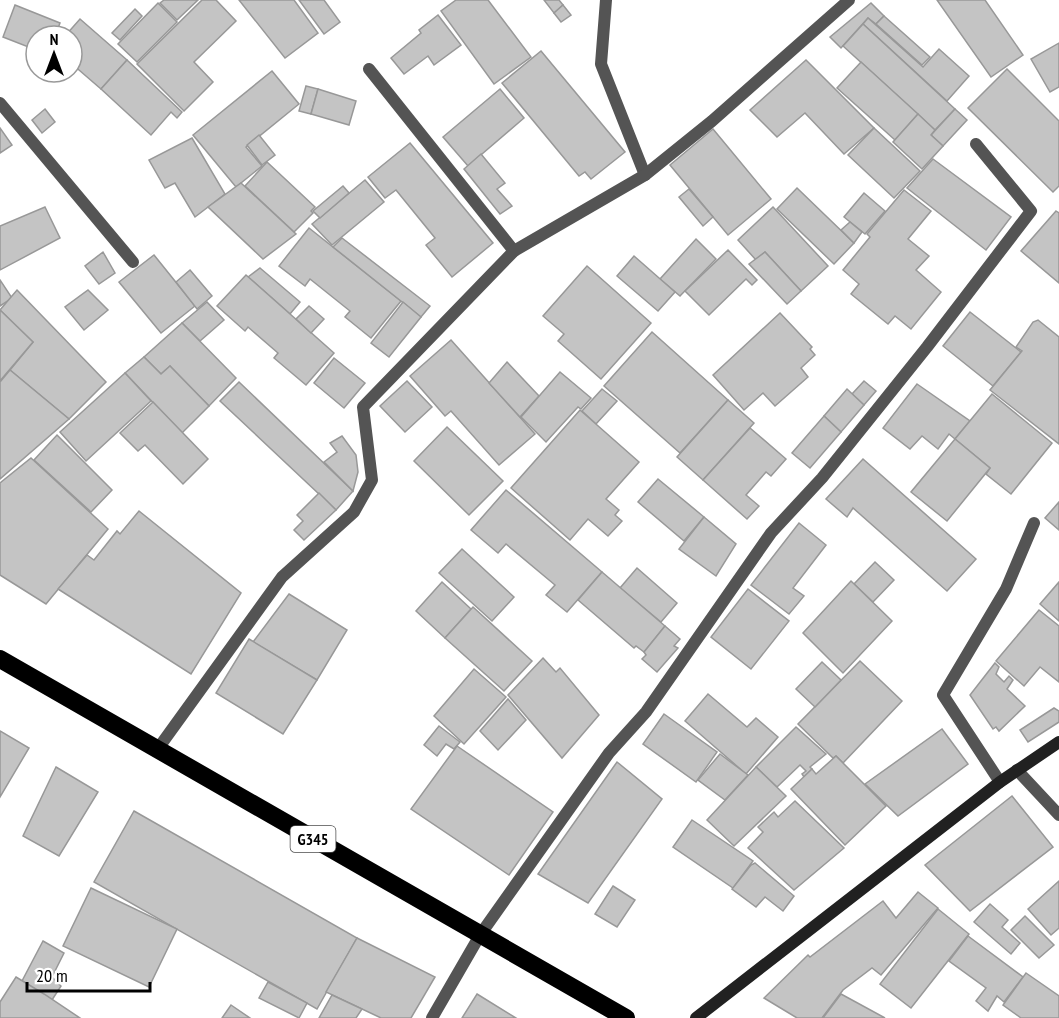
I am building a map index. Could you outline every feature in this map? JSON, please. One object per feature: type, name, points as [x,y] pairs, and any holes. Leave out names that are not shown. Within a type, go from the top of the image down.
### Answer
[{"type":"highway","name":"G345","points":[[0,659],[626,1018]]},
{"type":"street","points":[[696,1018],[1000,782],[1059,742]]},
{"type":"lane","points":[[606,0],[600,64],[645,175]]},
{"type":"lane","points":[[157,750],[282,577],[354,513],[372,480],[363,407],[514,251],[645,175],[712,121],[849,0]]},
{"type":"lane","points":[[369,69],[514,251]]},
{"type":"lane","points":[[0,103],[133,262]]},
{"type":"lane","points":[[432,1018],[480,935],[609,753],[646,712],[771,533],[830,468],[1031,211],[976,144]]},
{"type":"lane","points":[[1000,782],[944,695],[1006,589],[1034,523]]},
{"type":"lane","points":[[1017,770],[1059,815]]},
{"type":"building","points":[[164,0],[198,0],[177,20],[160,3]]},
{"type":"building","points":[[202,0],[216,0],[236,21],[194,62],[213,82],[184,111],[137,64]]},
{"type":"building","points":[[239,0],[294,0],[318,33],[285,58]]},
{"type":"building","points":[[299,0],[324,0],[340,22],[324,34]]},
{"type":"building","points":[[456,0],[488,0],[531,57],[494,84],[441,11]]},
{"type":"building","points":[[544,0],[559,0],[563,5],[554,13]]},
{"type":"building","points":[[937,0],[985,0],[1023,55],[991,77]]},
{"type":"building","points":[[158,3],[177,22],[137,62],[118,44]]},
{"type":"building","points":[[871,3],[884,16],[876,24],[868,18],[841,48],[830,37]]},
{"type":"building","points":[[15,5],[60,23],[24,24],[24,45],[3,37]]},
{"type":"building","points":[[563,5],[571,15],[561,22],[554,13]]},
{"type":"building","points":[[135,9],[142,16],[120,40],[112,33]]},
{"type":"building","points":[[438,15],[461,45],[434,65],[428,56],[404,74],[391,58],[421,33],[419,30]]},
{"type":"building","points":[[884,16],[930,57],[922,65],[876,24]]},
{"type":"building","points":[[868,18],[923,67],[939,49],[969,76],[947,101],[863,24]]},
{"type":"building","points":[[80,19],[127,60],[101,89],[84,74],[84,24],[76,24]]},
{"type":"building","points":[[863,24],[955,109],[935,130],[843,46]]},
{"type":"building","points":[[1059,43],[1059,87],[1050,92],[1031,59]]},
{"type":"building","points":[[541,51],[625,152],[591,179],[585,172],[579,176],[502,83]]},
{"type":"building","points":[[127,60],[182,112],[177,118],[171,112],[151,135],[101,89]]},
{"type":"building","points":[[806,60],[874,128],[844,154],[805,113],[777,137],[750,110]]},
{"type":"building","points":[[861,62],[918,114],[895,140],[837,88]]},
{"type":"building","points":[[1007,69],[1059,121],[1059,186],[1053,192],[968,108]]},
{"type":"building","points":[[272,71],[299,104],[246,147],[262,166],[236,187],[193,135]]},
{"type":"building","points":[[306,86],[318,89],[311,114],[299,111]]},
{"type":"building","points":[[318,89],[356,101],[349,125],[311,114]]},
{"type":"building","points":[[500,89],[524,118],[468,166],[443,137]]},
{"type":"building","points":[[45,109],[55,122],[42,133],[32,120]]},
{"type":"building","points":[[955,109],[967,120],[943,146],[931,135]]},
{"type":"building","points":[[918,114],[935,130],[931,135],[943,146],[922,169],[893,142]]},
{"type":"building","points":[[0,128],[12,145],[0,153]]},
{"type":"building","points":[[874,128],[920,171],[894,198],[848,155]]},
{"type":"building","points":[[713,129],[771,199],[728,235],[670,165]]},
{"type":"building","points":[[259,135],[275,155],[262,165],[247,145]]},
{"type":"building","points":[[192,138],[225,194],[195,217],[175,183],[165,188],[149,160]]},
{"type":"building","points":[[410,143],[493,243],[452,277],[426,245],[435,238],[396,190],[385,198],[368,177]]},
{"type":"building","points":[[481,154],[505,183],[497,189],[512,206],[500,214],[464,169]]},
{"type":"building","points":[[933,159],[1011,217],[986,250],[907,188]]},
{"type":"building","points":[[267,162],[315,207],[311,211],[313,213],[294,232],[245,186]]},
{"type":"building","points":[[365,180],[384,202],[332,245],[312,224]]},
{"type":"building","points":[[241,183],[296,234],[263,259],[208,207]]},
{"type":"building","points":[[343,186],[349,193],[320,218],[313,211]]},
{"type":"building","points":[[797,188],[854,243],[834,264],[777,209]]},
{"type":"building","points":[[689,189],[713,217],[703,226],[679,197]]},
{"type":"building","points":[[904,190],[931,211],[908,239],[929,256],[916,270],[941,292],[911,329],[895,316],[888,324],[851,294],[859,284],[843,270],[870,237],[867,234]]},
{"type":"building","points":[[864,193],[885,211],[865,234],[844,217]]},
{"type":"building","points":[[45,207],[60,238],[0,270],[0,226]]},
{"type":"building","points":[[773,207],[828,266],[801,291],[765,252],[756,260],[738,240]]},
{"type":"building","points":[[1056,211],[1059,213],[1059,283],[1021,251]]},
{"type":"building","points":[[850,222],[862,232],[854,243],[841,230]]},
{"type":"building","points":[[309,228],[401,301],[371,338],[345,317],[350,311],[310,279],[305,286],[279,266]]},
{"type":"building","points":[[342,238],[430,306],[421,317],[333,247]]},
{"type":"building","points":[[696,239],[716,259],[680,296],[660,279]]},
{"type":"building","points":[[728,250],[757,280],[752,285],[746,279],[709,315],[685,291]]},
{"type":"building","points":[[103,252],[115,273],[99,284],[85,266]]},
{"type":"building","points":[[765,252],[801,291],[787,304],[749,264]]},
{"type":"building","points":[[154,255],[195,306],[161,333],[119,282]]},
{"type":"building","points":[[634,256],[675,292],[658,311],[617,276]]},
{"type":"building","points":[[587,266],[651,323],[601,379],[558,341],[564,334],[543,316]]},
{"type":"building","points":[[260,268],[300,302],[290,314],[248,277]]},
{"type":"building","points":[[190,270],[212,296],[197,309],[176,282]]},
{"type":"building","points":[[246,275],[334,353],[306,385],[274,358],[278,353],[248,327],[245,331],[217,306]]},
{"type":"building","points":[[0,280],[12,298],[0,306]]},
{"type":"building","points":[[17,290],[106,382],[69,419],[10,370],[33,342],[0,310]]},
{"type":"building","points":[[88,290],[108,310],[84,330],[65,307]]},
{"type":"building","points":[[207,302],[224,320],[200,341],[182,323]]},
{"type":"building","points":[[403,302],[421,317],[389,357],[371,343]]},
{"type":"building","points":[[309,306],[324,319],[311,333],[296,319]]},
{"type":"building","points":[[0,310],[33,342],[0,381]]},
{"type":"building","points":[[970,312],[1021,352],[993,386],[943,346]]},
{"type":"building","points":[[780,313],[812,347],[810,349],[815,355],[801,368],[808,377],[775,406],[763,393],[744,410],[713,375]]},
{"type":"building","points":[[1038,320],[1059,337],[1059,444],[990,390],[1022,351],[1016,347],[1033,322]]},
{"type":"building","points":[[182,323],[236,378],[209,406],[170,366],[161,374],[144,357]]},
{"type":"building","points":[[652,332],[728,400],[680,453],[604,386]]},
{"type":"building","points":[[451,340],[535,434],[499,465],[451,411],[445,416],[410,376]]},
{"type":"building","points":[[144,357],[161,374],[170,366],[209,406],[182,433],[125,373]]},
{"type":"building","points":[[334,358],[365,383],[344,408],[314,383]]},
{"type":"building","points":[[507,362],[539,396],[520,417],[489,383]]},
{"type":"building","points":[[10,370],[69,419],[0,479],[0,382]]},
{"type":"building","points":[[560,372],[591,398],[581,409],[578,407],[546,442],[521,417]]},
{"type":"building","points":[[125,373],[151,401],[86,461],[60,432]]},
{"type":"building","points":[[407,381],[432,407],[405,432],[380,406]]},
{"type":"building","points":[[864,381],[876,391],[864,405],[852,394]]},
{"type":"building","points":[[239,382],[353,491],[336,510],[220,401]]},
{"type":"building","points":[[917,384],[970,421],[955,439],[949,434],[938,449],[922,436],[910,449],[883,428]]},
{"type":"building","points":[[602,389],[617,401],[596,424],[582,411]]},
{"type":"building","points":[[847,389],[864,405],[841,432],[824,416]]},
{"type":"building","points":[[992,394],[1052,443],[1011,494],[986,474],[990,468],[955,439]]},
{"type":"building","points":[[728,400],[754,423],[703,480],[677,457]]},
{"type":"building","points":[[153,402],[208,459],[183,484],[145,445],[138,451],[120,433]]},
{"type":"building","points":[[580,410],[639,462],[606,499],[619,510],[615,515],[622,521],[608,536],[588,519],[570,540],[511,488]]},
{"type":"building","points":[[824,416],[841,432],[810,468],[792,453]]},
{"type":"building","points":[[447,427],[503,481],[469,515],[414,461]]},
{"type":"building","points":[[750,428],[786,459],[771,476],[766,472],[746,495],[759,506],[747,519],[703,480]]},
{"type":"building","points":[[57,435],[112,490],[91,512],[34,460]]},
{"type":"building","points":[[342,436],[356,455],[358,472],[353,491],[324,462],[337,452],[330,443]]},
{"type":"building","points":[[955,439],[990,468],[947,521],[911,492]]},
{"type":"building","points":[[31,458],[108,529],[46,604],[0,575],[0,483]]},
{"type":"building","points":[[863,459],[976,559],[947,591],[853,508],[847,517],[826,499]]},
{"type":"building","points":[[658,479],[704,517],[684,541],[638,502]]},
{"type":"building","points":[[506,490],[602,572],[567,612],[546,595],[555,585],[506,544],[498,553],[471,530]]},
{"type":"building","points":[[319,493],[336,510],[304,540],[294,530],[303,521],[297,515]]},
{"type":"building","points":[[1059,502],[1059,530],[1045,518]]},
{"type":"building","points":[[139,511],[241,593],[191,674],[58,589],[87,555],[94,560],[117,531],[120,534]]},
{"type":"building","points":[[704,517],[736,544],[716,576],[679,549]]},
{"type":"building","points":[[799,523],[826,545],[793,588],[804,596],[789,614],[751,585]]},
{"type":"building","points":[[462,549],[514,597],[492,621],[439,573]]},
{"type":"building","points":[[875,562],[894,580],[873,602],[854,584]]},
{"type":"building","points":[[637,568],[677,603],[661,622],[620,588]]},
{"type":"building","points":[[602,572],[665,626],[644,652],[636,646],[634,648],[578,600]]},
{"type":"building","points":[[851,581],[892,621],[843,673],[803,633]]},
{"type":"building","points":[[442,582],[471,609],[445,638],[416,611]]},
{"type":"building","points":[[1059,582],[1059,621],[1040,604]]},
{"type":"building","points":[[748,589],[789,621],[751,669],[711,637]]},
{"type":"building","points":[[289,594],[347,630],[317,680],[253,642]]},
{"type":"building","points":[[473,607],[532,661],[504,691],[445,638]]},
{"type":"building","points":[[1039,610],[1059,626],[1059,682],[1040,667],[1024,686],[996,661]]},
{"type":"building","points":[[665,626],[680,639],[674,646],[678,648],[657,672],[642,659],[646,655],[644,652]]},
{"type":"building","points":[[249,639],[317,680],[283,734],[216,693]]},
{"type":"building","points":[[543,658],[556,672],[560,668],[599,715],[562,758],[508,695]]},
{"type":"building","points":[[860,661],[902,701],[843,763],[836,756],[833,758],[798,724]]},
{"type":"building","points":[[822,662],[841,680],[815,707],[796,689]]},
{"type":"building","points":[[995,663],[999,667],[996,674],[1004,682],[1009,676],[1013,680],[1007,689],[1025,706],[999,731],[996,727],[993,729],[970,695]]},
{"type":"building","points":[[474,669],[506,697],[464,744],[434,716]]},
{"type":"building","points":[[708,694],[747,727],[756,718],[778,737],[746,774],[685,721]]},
{"type":"building","points":[[508,699],[526,720],[498,750],[480,731]]},
{"type":"building","points":[[1054,708],[1059,711],[1059,722],[1028,742],[1020,730]]},
{"type":"building","points":[[664,714],[717,752],[696,782],[643,744]]},
{"type":"building","points":[[439,726],[460,742],[454,749],[446,744],[437,756],[424,745]]},
{"type":"building","points":[[796,727],[826,754],[810,767],[812,769],[804,777],[802,774],[806,771],[800,765],[777,787],[756,767]]},
{"type":"building","points":[[942,729],[968,764],[898,816],[865,784]]},
{"type":"building","points":[[0,731],[29,748],[0,797]]},
{"type":"building","points":[[457,746],[553,812],[509,875],[411,809]]},
{"type":"building","points":[[720,754],[748,775],[725,800],[698,780]]},
{"type":"building","points":[[836,756],[886,806],[845,845],[791,789],[812,769],[816,774]]},
{"type":"building","points":[[617,762],[662,799],[588,903],[538,874]]},
{"type":"building","points":[[56,767],[98,792],[59,856],[23,836]]},
{"type":"building","points":[[756,767],[786,796],[734,846],[707,820]]},
{"type":"building","points":[[1012,796],[1053,847],[970,911],[925,865]]},
{"type":"building","points":[[795,801],[844,848],[794,890],[748,848],[763,832],[758,827],[774,812],[778,817]]},
{"type":"building","points":[[134,811],[357,938],[317,1009],[94,882]]},
{"type":"building","points":[[692,820],[753,861],[733,888],[673,847]]},
{"type":"building","points":[[755,863],[794,896],[783,911],[765,897],[756,907],[732,889]]},
{"type":"building","points":[[1059,881],[1059,928],[1051,935],[1028,909]]},
{"type":"building","points":[[613,886],[635,900],[617,927],[595,914]]},
{"type":"building","points":[[91,888],[177,929],[149,987],[63,946]]},
{"type":"building","points":[[918,892],[938,908],[881,975],[872,968],[843,990],[822,1018],[797,1018],[764,998],[808,955],[810,957],[883,901],[896,918]]},
{"type":"building","points":[[990,904],[1008,920],[1002,927],[1020,943],[1011,954],[974,922]]},
{"type":"building","points":[[938,909],[969,934],[911,1008],[880,984]]},
{"type":"building","points":[[1025,916],[1054,945],[1039,958],[1011,930]]},
{"type":"building","points":[[968,936],[1023,977],[1004,1002],[997,996],[988,1011],[976,1001],[986,988],[949,961]]},
{"type":"building","points":[[357,938],[435,977],[411,1018],[381,1018],[326,992]]},
{"type":"building","points":[[43,941],[64,953],[52,977],[61,986],[52,1000],[22,981]]},
{"type":"building","points":[[1026,973],[1059,996],[1059,1018],[1021,1018],[1003,1005]]},
{"type":"building","points":[[16,977],[80,1018],[0,1018],[0,1002]]},
{"type":"building","points":[[268,982],[307,1003],[299,1018],[259,998]]},
{"type":"building","points":[[477,994],[516,1018],[462,1018]]},
{"type":"building","points":[[841,994],[885,1018],[823,1018]]},
{"type":"building","points":[[332,995],[362,1009],[356,1018],[319,1018]]},
{"type":"building","points":[[231,1005],[250,1018],[222,1018]]}]
